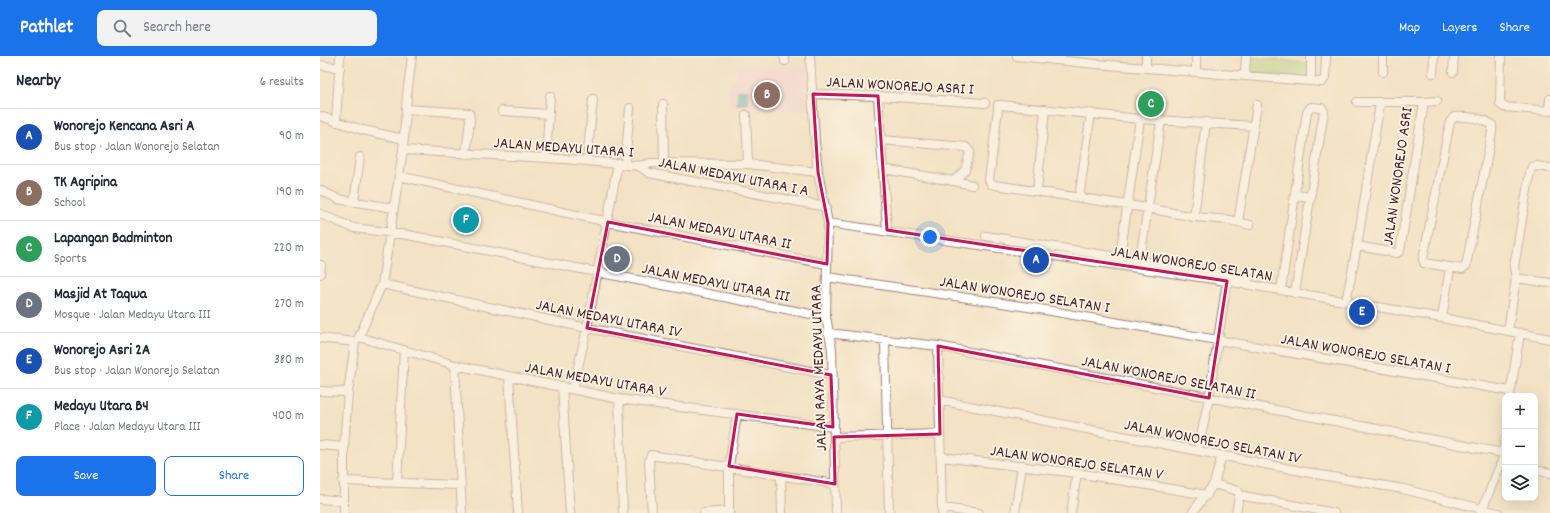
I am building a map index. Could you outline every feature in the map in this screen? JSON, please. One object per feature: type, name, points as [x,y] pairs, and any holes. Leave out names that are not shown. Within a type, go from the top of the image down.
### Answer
[{"type":"street","points":[[336,122],[340,56]]},
{"type":"street","points":[[344,513],[344,447],[348,392],[357,340],[382,284],[403,150],[412,56]]},
{"type":"street","name":"JALAN RAYA MEDAYU UTARA","points":[[810,56],[818,172],[828,222],[826,317],[832,349],[831,375],[836,513]]},
{"type":"street","points":[[1017,56],[1096,60],[1146,68],[1311,81],[1324,81],[1326,56]]},
{"type":"street","points":[[1146,56],[1146,68]]},
{"type":"street","points":[[1196,56],[1196,72]]},
{"type":"street","points":[[1245,75],[1246,56]]},
{"type":"street","points":[[1311,56],[1311,81]]},
{"type":"street","points":[[1383,56],[1383,72]]},
{"type":"street","points":[[1433,73],[1434,56]]},
{"type":"street","points":[[1453,72],[1454,56]]},
{"type":"street","points":[[1502,56],[1500,104],[1504,107],[1550,111],[1550,99]]},
{"type":"street","points":[[320,65],[340,68]]},
{"type":"street","name":"JALAN WONOREJO ASRI I","points":[[813,94],[878,96],[984,103]]},
{"type":"street","points":[[546,158],[550,96]]},
{"type":"street","points":[[878,96],[887,230]]},
{"type":"street","points":[[587,161],[592,99]]},
{"type":"street","points":[[1424,102],[1437,101]]},
{"type":"street","points":[[1357,102],[1380,103]]},
{"type":"street","name":"JALAN WONOREJO ASRI","points":[[1346,302],[1357,246],[1380,103],[1424,102],[1400,251],[1398,253],[1357,246]]},
{"type":"street","points":[[663,104],[664,163]]},
{"type":"street","points":[[1250,225],[1037,192],[991,184],[989,180],[998,105],[1140,119],[1253,126]]},
{"type":"street","points":[[1238,222],[1257,105]]},
{"type":"street","points":[[1281,290],[1307,112],[1311,107],[1322,108],[1324,111],[1295,293]]},
{"type":"street","points":[[573,389],[621,164],[630,108]]},
{"type":"street","points":[[406,109],[469,113],[470,120],[466,154]]},
{"type":"street","points":[[1037,192],[1045,110]]},
{"type":"street","points":[[502,112],[549,114]]},
{"type":"street","points":[[1079,198],[1091,113]]},
{"type":"street","points":[[746,115],[748,164]]},
{"type":"street","points":[[320,116],[363,130],[404,139]]},
{"type":"street","points":[[1454,117],[1488,121],[1492,125],[1492,132],[1466,266],[1462,269],[1450,268],[1424,263],[1423,259],[1450,122],[1454,117]]},
{"type":"street","points":[[986,236],[1119,261],[1140,119]]},
{"type":"street","points":[[1162,120],[1146,208],[1139,264],[1250,278]]},
{"type":"street","points":[[1194,217],[1206,122]]},
{"type":"street","points":[[881,140],[968,148],[970,152],[965,170],[954,182]]},
{"type":"street","name":"JALAN MEDAYU UTARA I","points":[[403,150],[546,158],[639,166],[650,163],[748,164],[818,172]]},
{"type":"street","points":[[354,202],[360,157]]},
{"type":"street","name":"JALAN MEDAYU UTARA I A","points":[[639,166],[649,173],[826,207]]},
{"type":"street","points":[[1508,331],[1516,278],[1514,267],[1530,172],[1532,167],[1536,166],[1550,168]]},
{"type":"street","points":[[883,169],[972,185]]},
{"type":"street","name":"JALAN MEDAYU UTARA II","points":[[399,176],[608,222],[828,264]]},
{"type":"street","points":[[320,190],[338,198],[354,202],[393,208]]},
{"type":"street","points":[[1295,194],[1311,197]]},
{"type":"street","name":"JALAN MEDAYU UTARA III","points":[[320,214],[354,228],[390,232],[597,271],[826,317]]},
{"type":"street","name":"JALAN WONOREJO SELATAN","points":[[828,222],[1139,264],[1442,318],[1550,339]]},
{"type":"street","points":[[320,274],[321,265]]},
{"type":"street","points":[[1442,318],[1450,268]]},
{"type":"street","name":"JALAN WONOREJO SELATAN I","points":[[827,276],[1028,306],[1505,393]]},
{"type":"street","points":[[1516,278],[1550,283]]},
{"type":"street","points":[[1198,450],[1209,398],[1228,281]]},
{"type":"street","name":"JALAN MEDAYU UTARA IV","points":[[382,284],[587,328],[831,375]]},
{"type":"street","name":"JALAN WONOREJO SELATAN II","points":[[828,333],[885,341],[938,346],[1209,398],[1502,459]]},
{"type":"street","points":[[1510,393],[1520,334]]},
{"type":"street","name":"JALAN MEDAYU UTARA V","points":[[320,338],[357,340],[404,350],[455,365],[619,399],[833,427]]},
{"type":"street","points":[[885,341],[889,513]]},
{"type":"street","points":[[938,346],[942,457],[942,510],[979,513]]},
{"type":"street","points":[[397,483],[404,350]]},
{"type":"street","points":[[455,365],[462,513]]},
{"type":"street","points":[[509,377],[518,513]]},
{"type":"street","points":[[562,386],[570,513]]},
{"type":"street","points":[[320,391],[348,392]]},
{"type":"street","points":[[619,399],[623,513]]},
{"type":"street","name":"JALAN WONOREJO SELATAN IV","points":[[939,400],[1402,489],[1481,510],[1498,513]]},
{"type":"street","points":[[704,513],[729,512],[729,466],[737,414]]},
{"type":"street","points":[[834,437],[940,434]]},
{"type":"street","points":[[320,445],[344,447]]},
{"type":"street","points":[[652,513],[649,457],[654,455],[835,484]]},
{"type":"street","points":[[1192,513],[1214,484],[1222,455]]},
{"type":"street","name":"JALAN WONOREJO SELATAN V","points":[[942,457],[1076,472],[1207,495]]},
{"type":"street","points":[[1481,510],[1502,461]]},
{"type":"street","points":[[1015,513],[1022,465]]},
{"type":"street","points":[[1538,471],[1550,473]]},
{"type":"street","points":[[1071,513],[1076,472]]},
{"type":"street","points":[[781,476],[782,513]]},
{"type":"street","points":[[343,481],[461,485]]},
{"type":"street","points":[[1214,484],[1238,491],[1239,498],[1236,513]]},
{"type":"street","points":[[1239,498],[1334,513]]},
{"type":"street","points":[[320,500],[344,501]]},
{"type":"highlighted area","points":[[813,94],[878,96],[887,230],[1227,281],[1209,398],[938,346],[940,434],[834,437],[835,484],[729,466],[737,414],[833,427],[831,375],[587,328],[608,222],[827,264],[828,223],[818,172]]},
{"type":"shaded area","points":[[737,65],[807,67],[807,111],[727,107],[729,84],[735,79]]},
{"type":"green space","points":[[1248,57],[1309,63],[1309,79],[1247,74]]},
{"type":"green space","points":[[1138,95],[1166,98],[1164,113],[1136,110]]},
{"type":"water","points":[[738,90],[748,91],[747,104],[737,104]]},
{"type":"place","name":"TK Agripina","points":[[767,95]]},
{"type":"place","name":"Lapangan Badminton","points":[[1151,104]]},
{"type":"place","name":"Medayu Utara B4","points":[[466,220]]},
{"type":"place","name":"Masjid At Taqwa","points":[[617,259]]},
{"type":"place","name":"Wonorejo Kencana Asri A","points":[[1036,260]]},
{"type":"place","name":"Wonorejo Asri 2A","points":[[1362,312]]}]
